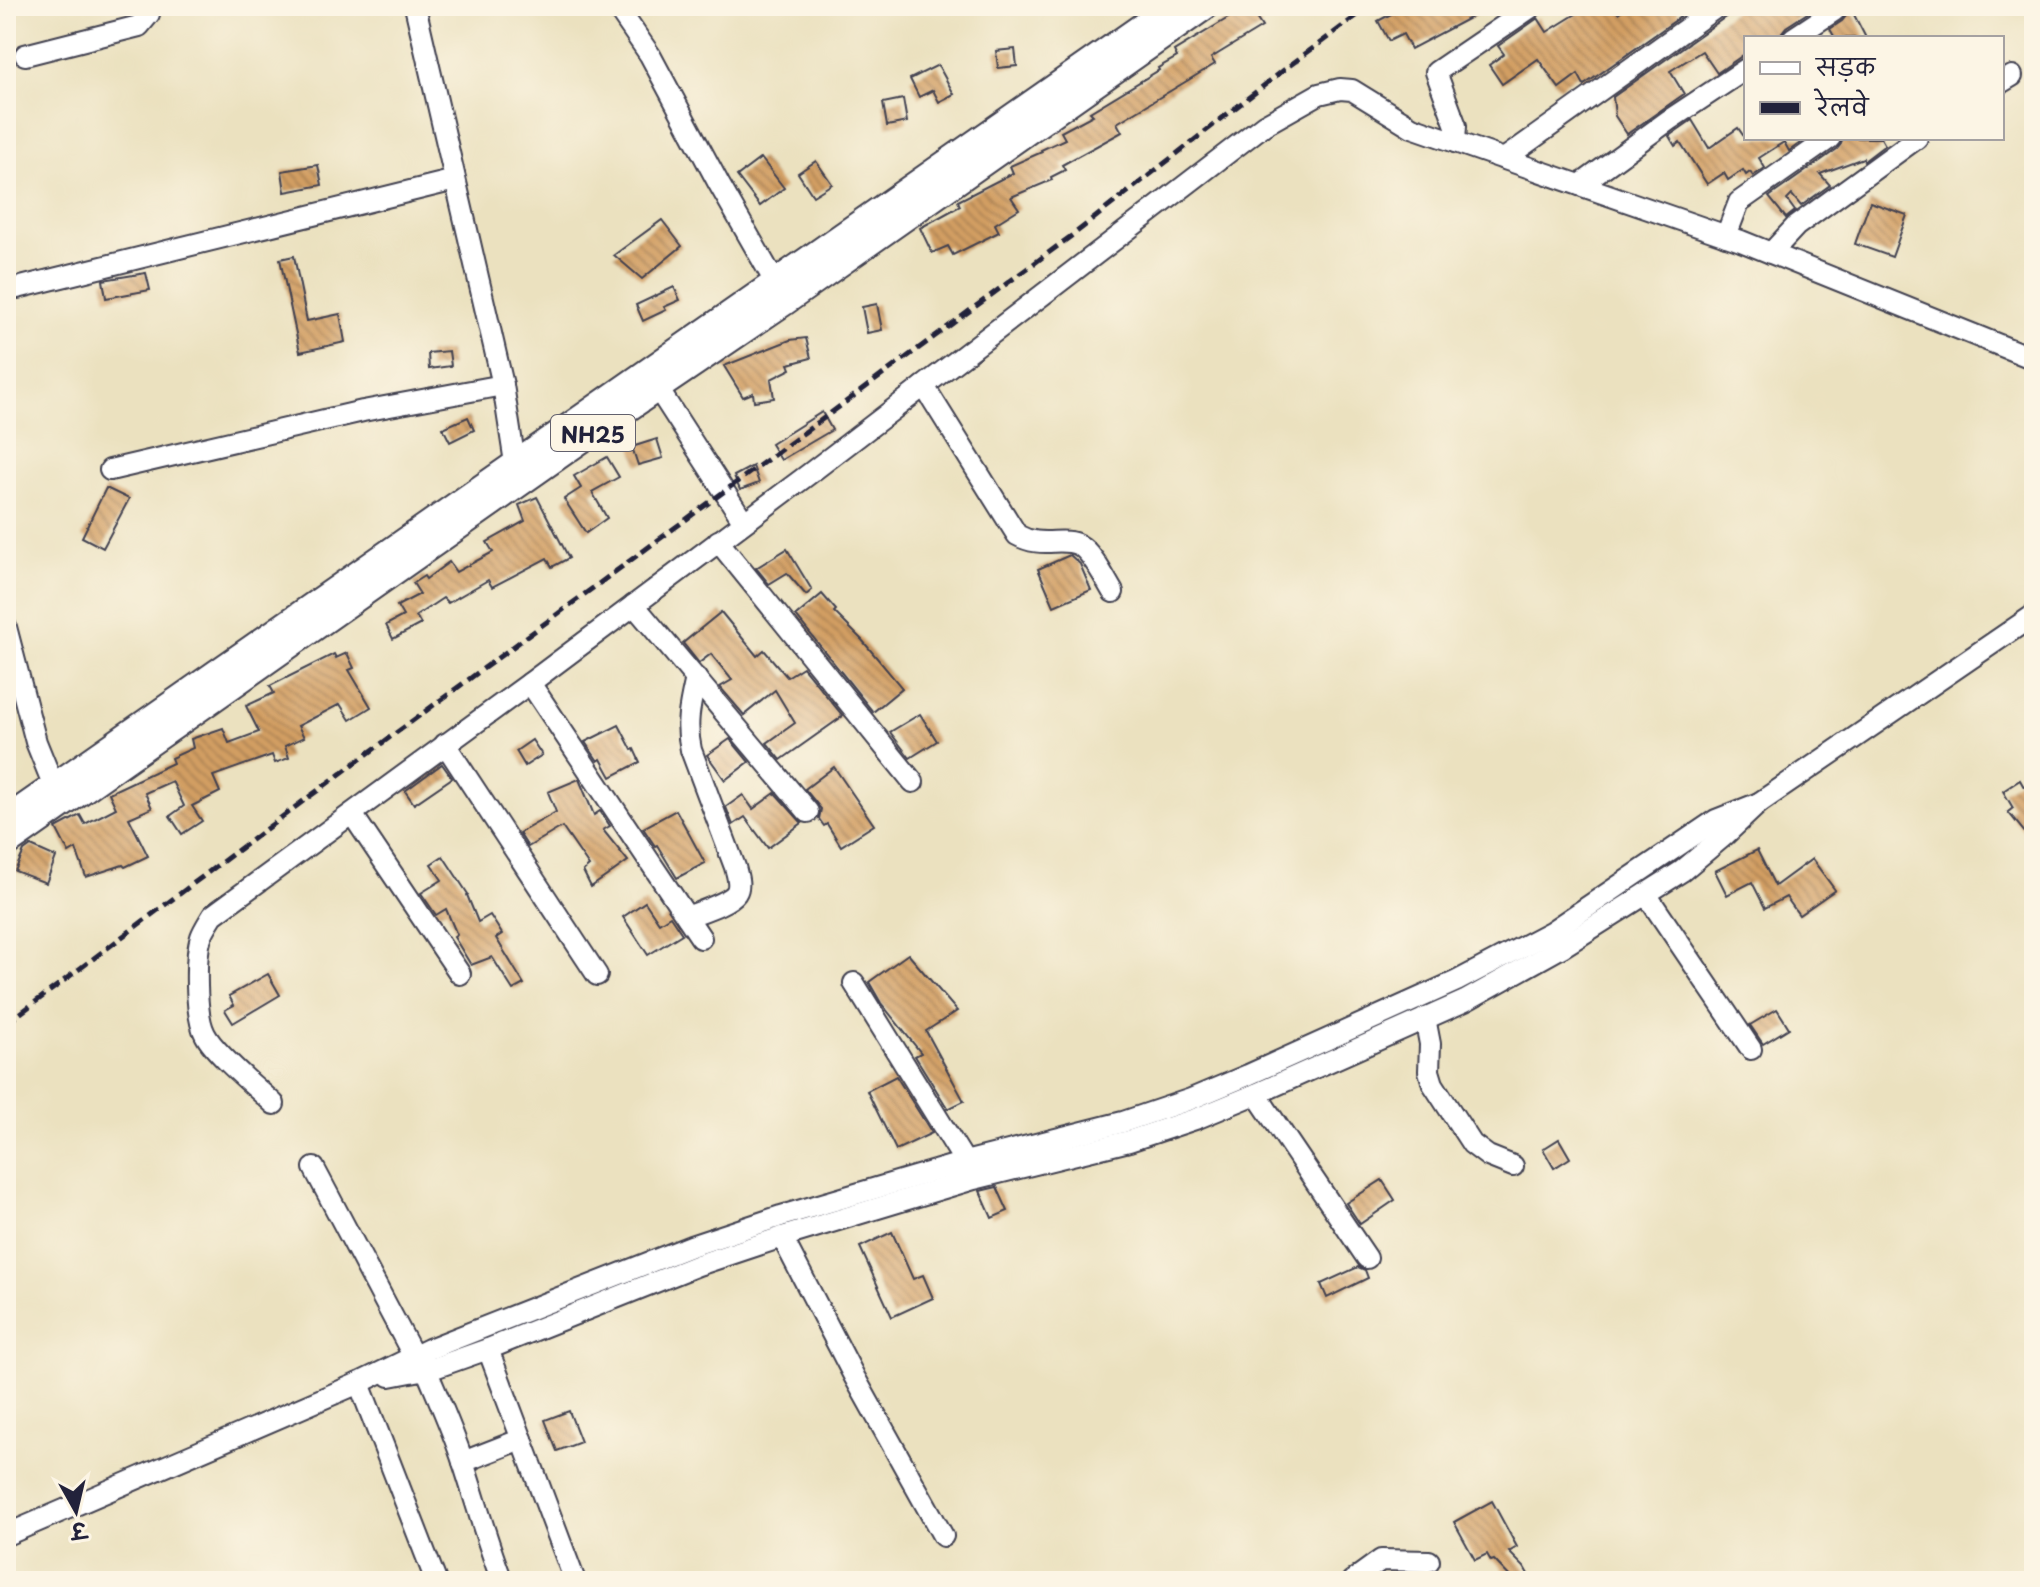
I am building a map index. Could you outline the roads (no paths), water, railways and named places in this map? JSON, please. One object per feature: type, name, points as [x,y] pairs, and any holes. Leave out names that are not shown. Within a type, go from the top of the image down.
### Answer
[{"type":"main road","name":"NH25","points":[[6,819],[58,796],[581,441],[775,282],[1170,6]]},
{"type":"main road","name":"NH25","points":[[6,845],[58,796],[515,463],[786,302],[1207,6]]},
{"type":"street","points":[[25,55],[139,26],[149,14],[148,6]]},
{"type":"street","points":[[415,6],[503,385],[515,463]]},
{"type":"street","points":[[1455,142],[1456,126],[1436,72],[1533,6]]},
{"type":"street","points":[[1504,159],[1718,6]]},
{"type":"street","points":[[1804,35],[1834,11],[1831,6]]},
{"type":"street","points":[[619,10],[650,55],[775,282]]},
{"type":"street","points":[[1580,185],[1744,70]]},
{"type":"street","points":[[274,1104],[220,1054],[205,1035],[199,1013],[197,954],[202,933],[213,915],[634,605],[1264,125],[1319,94],[1340,89],[1352,90],[1412,127],[1726,236],[2034,359]]},
{"type":"street","points":[[1726,236],[1739,202],[1827,140]]},
{"type":"street","points":[[1771,253],[1796,226],[1914,140]]},
{"type":"street","points":[[17,288],[455,180]]},
{"type":"street","points":[[653,380],[744,522]]},
{"type":"street","points":[[110,470],[363,411],[503,385]]},
{"type":"street","points":[[924,386],[1017,535],[1036,543],[1070,542],[1080,545],[1088,552],[1113,592]]},
{"type":"street","points":[[718,541],[913,782]]},
{"type":"street","points":[[634,605],[808,812]]},
{"type":"street","points":[[420,1363],[437,1367],[698,1265],[782,1237],[974,1179],[1129,1141],[1198,1118],[1465,1001],[1562,947],[1682,871],[1759,803],[2034,615]]},
{"type":"street","points":[[6,627],[36,742],[58,796]]},
{"type":"street","points":[[687,917],[728,900],[736,894],[738,887],[735,867],[687,733],[687,716],[696,678]]},
{"type":"street","points":[[530,683],[701,938]]},
{"type":"street","points":[[445,744],[597,975]]},
{"type":"street","points":[[6,1535],[359,1383],[420,1363],[691,1246],[781,1216],[965,1162],[1123,1122],[1191,1099],[1443,988],[1552,931],[1716,820],[1759,803]]},
{"type":"street","points":[[352,814],[460,974]]},
{"type":"street","points":[[1646,894],[1751,1049]]},
{"type":"street","points":[[854,983],[965,1162]]},
{"type":"street","points":[[1425,1018],[1430,1044],[1429,1071],[1433,1084],[1472,1144],[1488,1156],[1513,1166]]},
{"type":"street","points":[[1256,1094],[1367,1258]]},
{"type":"street","points":[[314,1168],[420,1363],[463,1462],[502,1581]]},
{"type":"street","points":[[782,1237],[855,1378],[943,1536]]},
{"type":"street","points":[[488,1349],[575,1581]]},
{"type":"street","points":[[359,1383],[436,1581]]},
{"type":"street","points":[[463,1462],[522,1439]]},
{"type":"street","points":[[1352,1581],[1381,1560],[1429,1561]]},
{"type":"railway","points":[[6,1024],[298,805],[1074,234],[1370,6]]}]
